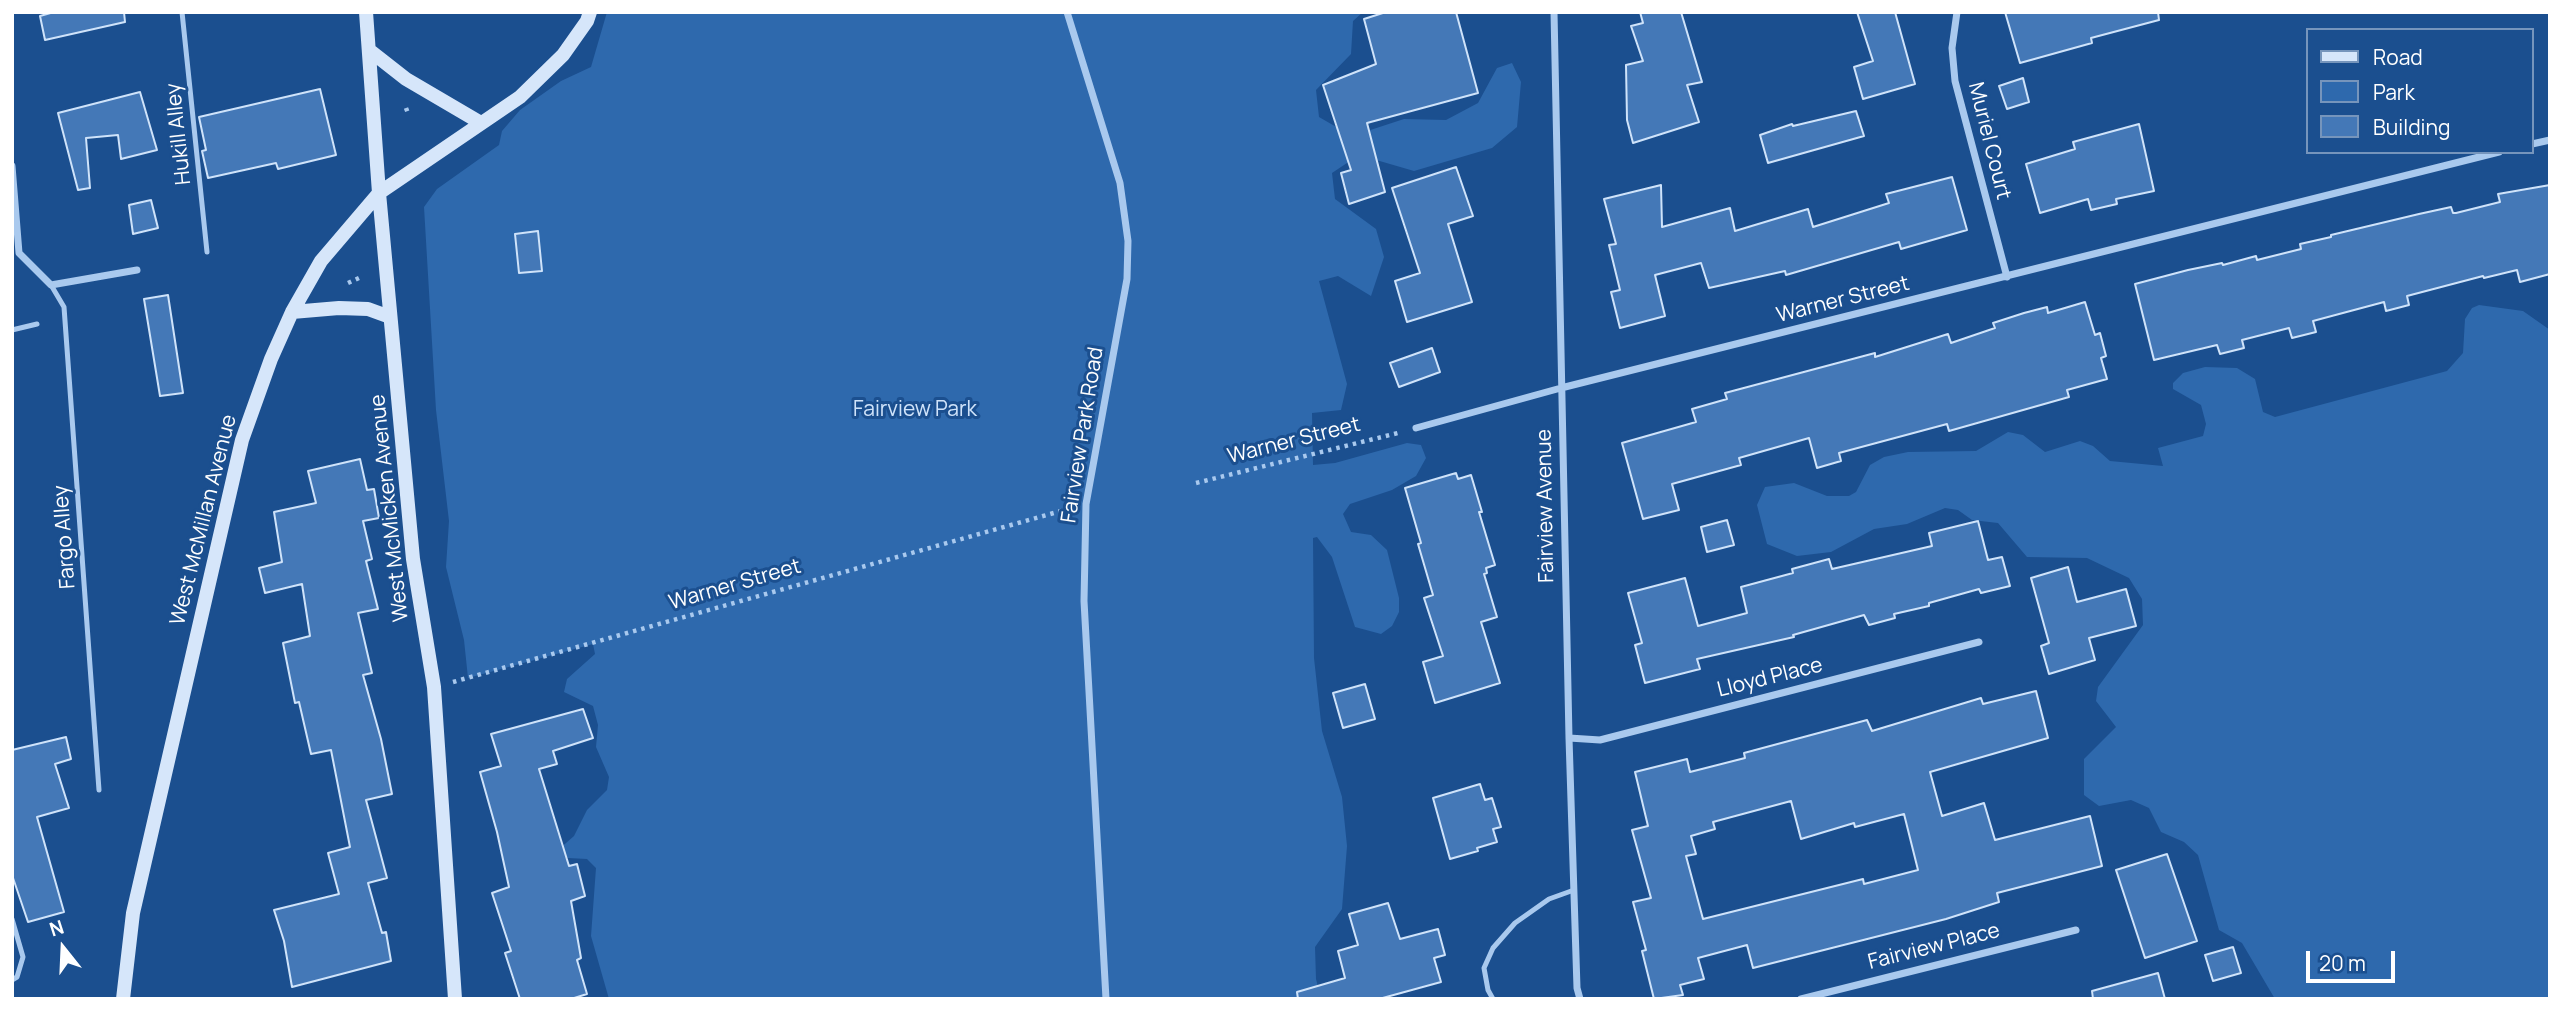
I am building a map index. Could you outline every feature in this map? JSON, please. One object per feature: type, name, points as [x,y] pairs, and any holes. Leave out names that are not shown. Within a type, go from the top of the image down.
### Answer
[{"type":"street","name":"West McMicken Avenue","points":[[366,12],[379,193],[413,559],[434,687],[455,999]]},
{"type":"street","name":"West McMillan Avenue","points":[[123,999],[133,913],[242,440],[271,359],[292,312],[321,261],[379,193],[520,97],[563,55],[587,21],[590,12]]},
{"type":"street","name":"Fairview Park Road","points":[[1067,12],[1120,183],[1128,241],[1127,279],[1086,504],[1084,601],[1106,999]]},
{"type":"street","name":"Fairview Avenue","points":[[1554,12],[1569,738],[1577,988],[1580,999]]},
{"type":"street","name":"Muriel Court","points":[[1956,12],[1952,48],[1955,81],[2007,277]]},
{"type":"street","points":[[369,50],[406,79],[481,123]]},
{"type":"street","name":"Warner Street","points":[[1416,428],[1561,388],[2491,154]]},
{"type":"street","points":[[12,166],[19,253],[51,285],[137,270]]},
{"type":"street","points":[[292,312],[368,309],[390,317]]},
{"type":"street","name":"Lloyd Place","points":[[1569,738],[1600,740],[1979,642]]},
{"type":"street","name":"Fairview Place","points":[[1801,999],[2076,929]]},
{"type":"lane","name":"Hukill Alley","points":[[182,12],[207,252]]},
{"type":"lane","name":"Fargo Alley","points":[[51,285],[64,307],[99,790]]},
{"type":"lane","points":[[12,330],[37,324]]},
{"type":"lane","points":[[1493,999],[1488,990],[1484,968],[1493,948],[1515,923],[1549,899],[1574,890]]},
{"type":"lane","points":[[12,919],[23,957],[17,977],[12,980]]},
{"type":"path","points":[[400,112],[408,106],[409,116]]},
{"type":"path","points":[[348,283],[359,278]]},
{"type":"path","name":"Warner Street","points":[[1196,483],[1416,428]]},
{"type":"path","name":"Warner Street","points":[[434,687],[1086,504]]},
{"type":"green space","name":"Fairview Park","points":[[607,12],[1363,12],[1353,21],[1351,54],[1316,90],[1319,117],[1352,136],[1404,119],[1446,120],[1478,103],[1497,68],[1512,63],[1521,82],[1517,127],[1492,148],[1414,171],[1359,155],[1332,173],[1335,199],[1376,229],[1384,257],[1371,296],[1338,276],[1319,281],[1347,384],[1341,410],[1312,413],[1313,465],[1335,463],[1407,443],[1421,445],[1426,458],[1416,476],[1392,490],[1350,504],[1343,514],[1351,532],[1371,535],[1387,550],[1399,598],[1399,612],[1392,626],[1381,634],[1355,627],[1332,557],[1317,537],[1313,538],[1314,658],[1322,731],[1342,797],[1347,846],[1342,909],[1315,947],[1316,979],[1321,999],[609,999],[591,936],[596,868],[587,859],[568,858],[558,850],[574,836],[587,810],[607,790],[609,777],[596,747],[598,725],[593,706],[564,692],[567,679],[595,654],[593,644],[468,678],[464,640],[446,567],[449,521],[436,410],[424,207],[437,189],[499,145],[502,131],[520,110],[561,81],[591,67]]},
{"type":"green space","points":[[2479,305],[2523,311],[2550,330],[2550,999],[2275,999],[2242,943],[2219,930],[2198,855],[2184,842],[2161,832],[2149,808],[2131,800],[2099,806],[2084,795],[2084,759],[2116,727],[2096,701],[2098,687],[2143,625],[2142,599],[2129,578],[2087,558],[2027,557],[1998,523],[1972,520],[1958,510],[1945,508],[1907,524],[1874,529],[1831,552],[1797,556],[1767,544],[1757,505],[1765,487],[1794,483],[1827,496],[1849,496],[1856,492],[1870,465],[1884,457],[1908,452],[1976,451],[2008,432],[2023,435],[2045,452],[2080,441],[2093,446],[2110,461],[2163,466],[2158,448],[2203,436],[2206,424],[2201,405],[2173,389],[2173,383],[2183,373],[2205,367],[2237,368],[2255,379],[2263,412],[2275,417],[2447,371],[2463,353],[2465,319],[2472,308]]},
{"type":"building","points":[[54,12],[124,12],[125,22],[45,40],[40,16]]},
{"type":"building","points":[[1386,12],[1456,12],[1478,93],[1367,123],[1385,192],[1349,204],[1341,173],[1351,170],[1323,85],[1376,64],[1364,19]]},
{"type":"building","points":[[1640,12],[1681,12],[1702,82],[1687,85],[1699,122],[1633,143],[1627,120],[1626,65],[1643,61],[1631,26],[1643,23]]},
{"type":"building","points":[[1857,12],[1895,12],[1915,84],[1863,99],[1854,67],[1873,61]]},
{"type":"building","points":[[2005,12],[2158,12],[2159,20],[2091,38],[2092,43],[2020,63]]},
{"type":"building","points":[[2023,78],[2029,102],[2007,109],[1999,86]]},
{"type":"building","points":[[320,89],[336,155],[278,169],[276,163],[208,178],[202,151],[206,150],[199,117]]},
{"type":"building","points":[[140,92],[157,150],[121,159],[118,135],[86,138],[90,188],[78,190],[58,113]]},
{"type":"building","points":[[1856,111],[1864,136],[1768,163],[1760,135],[1792,124],[1793,126]]},
{"type":"building","points":[[2139,124],[2154,191],[2116,199],[2117,204],[2091,210],[2088,199],[2040,213],[2026,164],[2075,149],[2073,142]]},
{"type":"building","points":[[1456,167],[1473,216],[1448,224],[1472,302],[1407,322],[1395,281],[1420,273],[1392,188]]},
{"type":"building","points":[[1952,177],[1967,230],[1901,249],[1899,242],[1786,275],[1785,271],[1709,288],[1701,263],[1655,275],[1665,316],[1620,328],[1611,292],[1620,290],[1609,245],[1616,244],[1604,199],[1661,185],[1662,227],[1730,208],[1735,231],[1808,209],[1813,227],[1889,203],[1886,194]]},
{"type":"building","points":[[2550,185],[2550,274],[2520,282],[2517,270],[2484,278],[2483,276],[2407,296],[2409,305],[2386,311],[2384,302],[2313,321],[2316,332],[2292,338],[2289,328],[2242,340],[2244,348],[2220,354],[2217,345],[2154,360],[2135,284],[2256,256],[2257,260],[2301,249],[2300,244],[2331,235],[2419,214],[2451,207],[2453,213],[2456,213],[2500,202],[2498,194]]},
{"type":"building","points":[[151,200],[158,228],[133,234],[129,205]]},
{"type":"building","points":[[538,231],[542,271],[519,273],[515,234]]},
{"type":"building","points":[[168,295],[183,393],[160,396],[144,299]]},
{"type":"building","points":[[2085,302],[2095,335],[2100,333],[2106,356],[2101,358],[2107,379],[2067,390],[2069,397],[1949,431],[1947,424],[1839,453],[1841,461],[1817,468],[1809,438],[1739,458],[1741,465],[1672,484],[1679,510],[1643,519],[1622,443],[1696,422],[1692,409],[1727,399],[1725,393],[1875,353],[1875,357],[1948,334],[1951,343],[1995,328],[1993,323],[2024,313],[2047,307],[2048,313]]},
{"type":"building","points":[[1432,348],[1440,372],[1399,387],[1390,363]]},
{"type":"building","points":[[360,459],[367,490],[374,489],[379,518],[363,521],[372,559],[366,561],[378,609],[358,613],[372,673],[363,675],[381,739],[392,794],[366,800],[387,878],[368,883],[382,933],[386,932],[391,961],[292,987],[284,941],[274,910],[339,894],[328,853],[350,847],[331,750],[311,754],[299,702],[295,703],[283,643],[310,636],[302,584],[265,593],[259,568],[282,562],[274,512],[316,503],[308,471]]},
{"type":"building","points":[[1456,473],[1458,479],[1471,475],[1495,565],[1486,568],[1487,573],[1484,574],[1497,617],[1481,622],[1500,683],[1435,703],[1423,662],[1443,656],[1424,598],[1433,595],[1405,488]]},
{"type":"building","points":[[1727,520],[1734,545],[1707,552],[1701,527]]},
{"type":"building","points":[[1978,521],[1988,560],[2002,557],[2010,586],[1981,593],[1979,589],[1929,603],[1929,606],[1894,614],[1895,618],[1869,625],[1864,615],[1793,635],[1794,637],[1697,659],[1700,669],[1645,683],[1635,645],[1642,643],[1628,593],[1685,578],[1698,626],[1747,613],[1741,587],[1793,573],[1792,569],[1829,559],[1832,569],[1932,546],[1929,533]]},
{"type":"building","points":[[2068,567],[2077,602],[2126,589],[2136,626],[2089,638],[2095,660],[2049,674],[2041,646],[2049,643],[2031,578]]},
{"type":"building","points":[[1365,684],[1375,719],[1343,728],[1333,693]]},
{"type":"building","points":[[2036,691],[2048,738],[1930,772],[1942,816],[1984,803],[1995,840],[2090,816],[2102,866],[1997,893],[1999,902],[1946,919],[1753,968],[1747,945],[1698,958],[1704,979],[1680,985],[1683,995],[1654,999],[1642,951],[1646,950],[1633,902],[1651,898],[1632,830],[1648,826],[1635,772],[1687,759],[1690,772],[1745,758],[1744,753],[1867,720],[1872,731],[1981,698],[1983,704]],"holes":[[[1791,801],[1801,839],[1854,823],[1855,827],[1904,814],[1918,870],[1864,884],[1863,879],[1703,919],[1686,856],[1696,854],[1691,836],[1715,829],[1713,822]]]},
{"type":"building","points":[[583,709],[593,738],[553,751],[557,764],[539,769],[569,866],[577,864],[585,896],[571,901],[581,958],[577,960],[587,994],[571,999],[520,999],[505,953],[511,951],[492,893],[509,887],[480,772],[501,766],[491,734]]},
{"type":"building","points":[[66,737],[71,759],[55,764],[69,808],[37,817],[64,912],[28,922],[12,875],[12,750]]},
{"type":"building","points":[[1480,784],[1485,800],[1492,798],[1501,827],[1493,829],[1497,842],[1450,859],[1433,798]]},
{"type":"building","points":[[2167,854],[2197,941],[2145,958],[2116,870]]},
{"type":"building","points":[[1388,903],[1400,939],[1438,929],[1445,955],[1434,958],[1441,982],[1379,999],[1298,999],[1297,992],[1345,978],[1338,951],[1358,945],[1349,914]]},
{"type":"building","points":[[2233,947],[2241,973],[2213,981],[2205,955]]},
{"type":"building","points":[[2158,973],[2165,999],[2093,999],[2092,991]]}]
